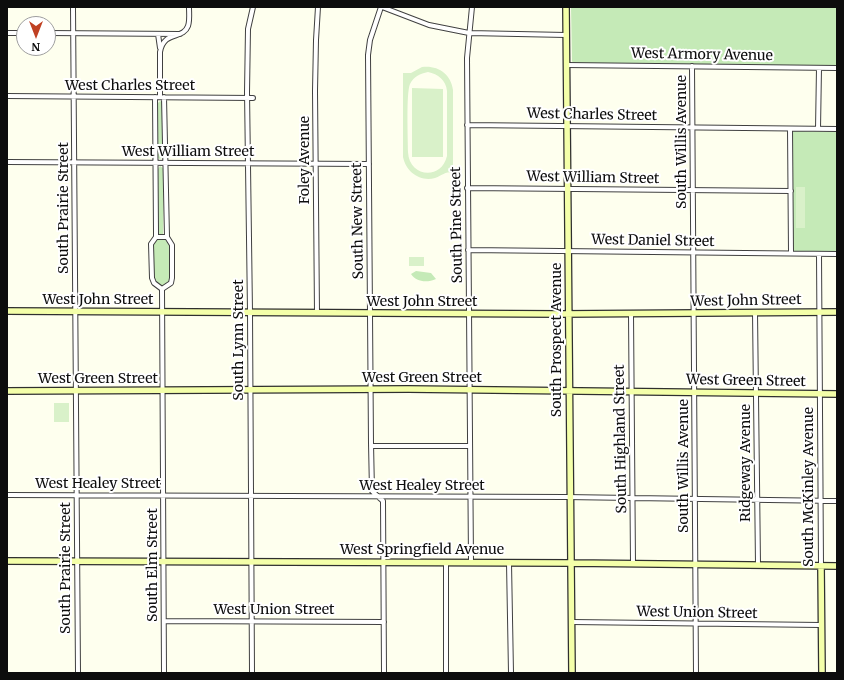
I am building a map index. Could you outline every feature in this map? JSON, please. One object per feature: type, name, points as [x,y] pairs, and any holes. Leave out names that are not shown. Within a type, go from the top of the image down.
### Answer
[{"type":"street","name":"South Prairie Street","points":[[73,7],[78,673]]},
{"type":"street","points":[[160,52],[163,43],[169,38],[185,32],[188,25],[189,7]]},
{"type":"street","name":"South Lynn Street","points":[[252,673],[247,98],[248,30],[253,7]]},
{"type":"street","name":"Foley Avenue","points":[[317,313],[316,40],[318,7]]},
{"type":"street","points":[[382,7],[429,24],[470,33],[566,35]]},
{"type":"street","name":"South New Street","points":[[382,7],[370,40],[368,55],[372,491],[383,501],[382,562],[384,673]]},
{"type":"street","name":"South Pine Street","points":[[471,562],[468,390],[469,314],[467,51],[472,7]]},
{"type":"street","name":"South Prospect Avenue","points":[[566,7],[572,673]]},
{"type":"street","points":[[56,34],[180,34]]},
{"type":"street","points":[[158,34],[160,52],[160,97],[156,162],[156,237],[151,244],[152,278],[154,283],[162,289],[171,283],[172,280],[172,245],[166,237],[165,162],[160,97]]},
{"type":"street","name":"West Armory Avenue","points":[[566,65],[837,68]]},
{"type":"street","name":"South Willis Avenue","points":[[692,66],[696,673]]},
{"type":"street","points":[[818,129],[819,68]]},
{"type":"street","name":"West Charles Street","points":[[7,96],[253,98]]},
{"type":"street","name":"West Charles Street","points":[[467,125],[837,129]]},
{"type":"street","points":[[790,129],[791,253]]},
{"type":"street","name":"West William Street","points":[[7,162],[369,164]]},
{"type":"street","name":"West William Street","points":[[467,188],[791,191]]},
{"type":"street","points":[[156,237],[166,237]]},
{"type":"street","name":"West Daniel Street","points":[[468,250],[837,254]]},
{"type":"street","name":"South McKinley Avenue","points":[[819,254],[822,673]]},
{"type":"street","name":"South Elm Street","points":[[162,289],[164,673]]},
{"type":"street","name":"West John Street","points":[[7,311],[469,314],[837,312]]},
{"type":"street","name":"Ridgeway Avenue","points":[[755,312],[758,565]]},
{"type":"street","name":"South Highland Street","points":[[631,314],[633,564]]},
{"type":"street","name":"West Green Street","points":[[7,391],[370,389],[837,394]]},
{"type":"street","points":[[371,446],[470,446]]},
{"type":"street","name":"West Healey Street","points":[[7,495],[570,497],[837,501]]},
{"type":"street","name":"West Springfield Avenue","points":[[7,561],[509,562],[837,566]]},
{"type":"street","points":[[446,562],[446,673]]},
{"type":"street","points":[[509,562],[511,673]]},
{"type":"street","name":"West Union Street","points":[[164,621],[384,622]]},
{"type":"street","name":"West Union Street","points":[[572,622],[822,625]]},
{"type":"green space","points":[[571,7],[837,7],[837,66],[573,63]]},
{"type":"green space","points":[[422,67],[438,69],[447,75],[452,84],[453,172],[445,173],[435,178],[424,179],[414,175],[407,167],[403,157],[403,73],[411,73]],"holes":[[[428,72],[441,78],[447,91],[447,156],[444,164],[439,169],[426,173],[419,171],[414,167],[408,152],[408,97],[410,84],[413,79]]]},
{"type":"green space","points":[[412,88],[443,89],[443,157],[412,157]]},
{"type":"green space","points":[[160,101],[162,102],[164,157],[159,159],[158,103]]},
{"type":"green space","points":[[792,131],[837,132],[837,252],[793,252]]},
{"type":"green space","points":[[160,166],[164,169],[163,235],[159,235],[158,233],[158,169]]},
{"type":"green space","points":[[796,187],[805,187],[805,228],[796,228]]},
{"type":"green space","points":[[157,239],[165,239],[171,246],[171,280],[164,286],[160,286],[153,280],[153,244]]},
{"type":"green space","points":[[409,257],[424,257],[424,266],[409,266]]},
{"type":"green space","points":[[416,271],[431,273],[436,279],[425,281],[416,279],[411,274]]},
{"type":"green space","points":[[54,403],[69,403],[69,422],[54,422]]}]
